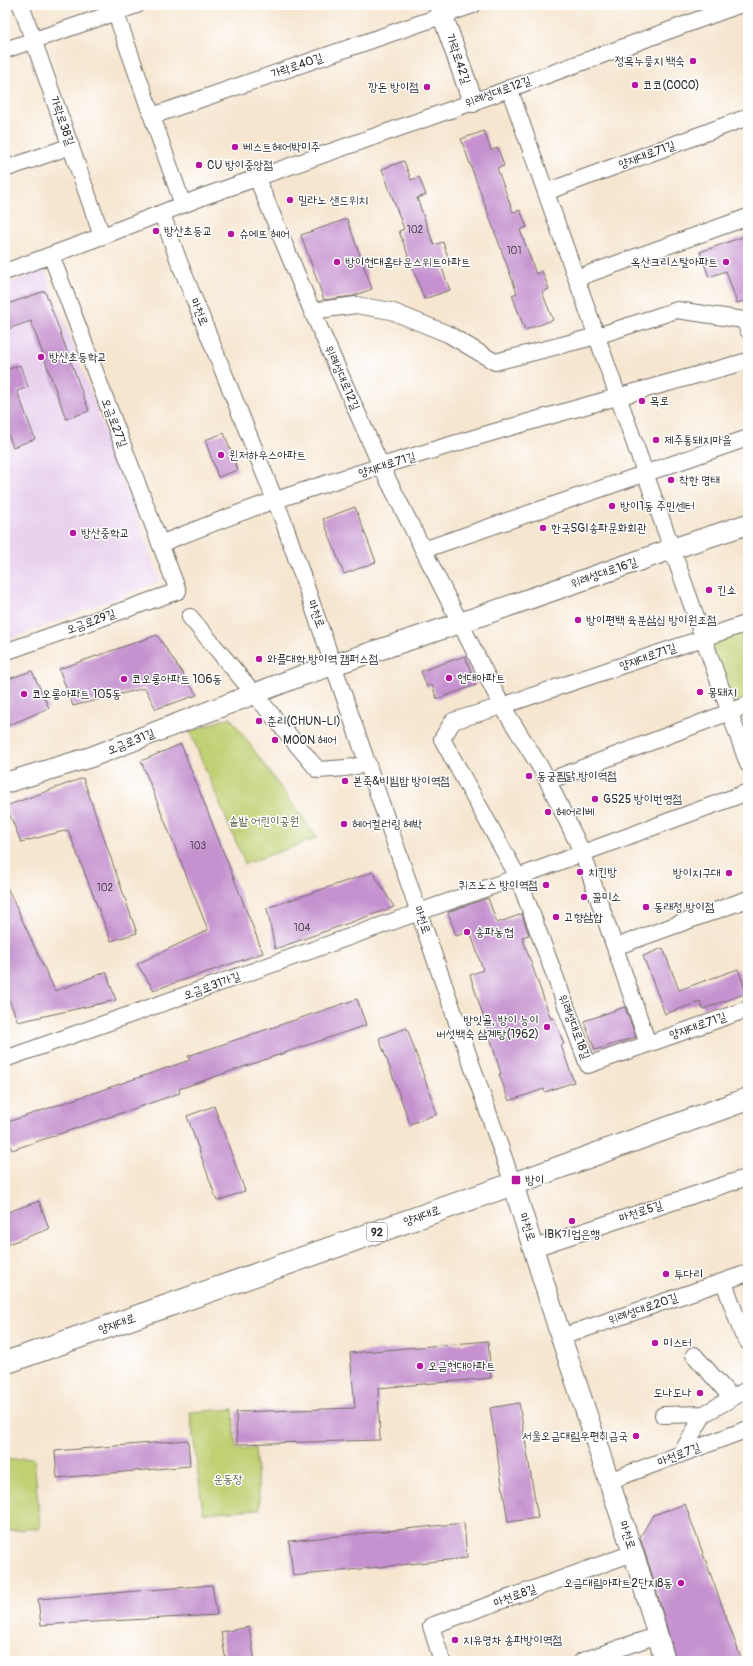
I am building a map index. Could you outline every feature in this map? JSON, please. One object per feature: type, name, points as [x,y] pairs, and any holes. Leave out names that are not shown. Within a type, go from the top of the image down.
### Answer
[{"type":"main road","name":"양재대로","points":[[5,1363],[513,1184],[748,1099]]},
{"type":"street","name":"가락로38길","points":[[21,5],[102,236]]},
{"type":"street","points":[[5,50],[114,9],[136,5]]},
{"type":"street","points":[[441,10],[473,5]]},
{"type":"street","name":"위례성대로12길","points":[[162,214],[257,178],[473,102],[739,5]]},
{"type":"street","points":[[114,9],[183,205]]},
{"type":"street","name":"가락로42길","points":[[441,10],[473,102]]},
{"type":"street","name":"가락로40길","points":[[152,116],[441,10]]},
{"type":"street","points":[[510,88],[748,764]]},
{"type":"street","name":"양재대로71길","points":[[546,192],[748,117]]},
{"type":"street","points":[[5,169],[71,146]]},
{"type":"street","name":"위례성대로12길","points":[[257,178],[312,312],[381,466]]},
{"type":"street","points":[[5,272],[162,214]]},
{"type":"street","name":"마천로","points":[[162,214],[178,259],[283,520],[334,665],[513,1184],[561,1337],[633,1553],[665,1661]]},
{"type":"street","points":[[577,278],[748,217]]},
{"type":"street","name":"오금로27길","points":[[51,255],[178,591]]},
{"type":"street","points":[[312,312],[356,305],[391,310],[448,334],[495,362],[597,336],[677,310],[744,320],[748,330]]},
{"type":"street","name":"양재대로71길","points":[[160,544],[274,500],[381,466],[618,396],[748,361]]},
{"type":"street","points":[[423,550],[748,438]]},
{"type":"street","points":[[381,466],[502,706],[548,781],[583,854],[648,1044]]},
{"type":"street","name":"위례성대로16길","points":[[334,665],[748,524]]},
{"type":"street","name":"오금로29길","points":[[5,652],[178,591]]},
{"type":"street","points":[[190,617],[318,770],[346,768],[368,764]]},
{"type":"street","name":"양재대로71길","points":[[502,706],[748,623]]},
{"type":"street","name":"오금로31길","points":[[5,783],[91,758],[253,693],[334,665]]},
{"type":"street","points":[[548,781],[748,705]]},
{"type":"street","name":"위례성대로18길","points":[[502,706],[453,721],[442,739],[518,877],[588,1065],[648,1044]]},
{"type":"street","points":[[419,913],[583,854],[748,792]]},
{"type":"street","points":[[615,947],[748,899]]},
{"type":"street","name":"오금로31가길","points":[[5,1059],[419,913]]},
{"type":"street","name":"양재대로71길","points":[[648,1044],[748,1008]]},
{"type":"street","name":"마천로5길","points":[[534,1248],[748,1177]]},
{"type":"street","name":"위례성대로20길","points":[[561,1337],[748,1273]]},
{"type":"street","points":[[724,1282],[742,1333],[748,1342]]},
{"type":"street","points":[[694,1355],[732,1398]]},
{"type":"street","points":[[663,1415],[704,1414],[748,1389]]},
{"type":"street","points":[[681,1454],[704,1414]]},
{"type":"street","name":"마천로7길","points":[[609,1481],[748,1429]]},
{"type":"street","name":"마천로8길","points":[[442,1661],[431,1626],[633,1553]]},
{"type":"street","points":[[582,1661],[658,1635]]},
{"type":"shaded area","name":"방산중학교","points":[[45,270],[160,581],[5,641],[5,285]]},
{"type":"green space","points":[[748,628],[748,698],[728,705],[706,644]]},
{"type":"green space","name":"솥밭 어린이공원","points":[[230,717],[317,838],[245,864],[190,732]]},
{"type":"green space","name":"운동장","points":[[233,1409],[236,1449],[255,1448],[260,1509],[203,1513],[190,1412]]},
{"type":"green space","points":[[34,1457],[40,1528],[5,1531],[5,1460]]},
{"type":"building","points":[[484,131],[491,150],[498,148],[504,166],[497,168],[513,212],[520,210],[527,227],[520,230],[536,274],[542,271],[549,289],[542,292],[553,320],[525,330],[512,295],[517,293],[461,139]]},
{"type":"building","points":[[404,161],[411,180],[419,177],[426,195],[417,198],[434,245],[443,242],[449,260],[440,263],[450,290],[424,299],[399,231],[404,229],[382,169]]},
{"type":"building","name":"방이현대홈타운스위트아파트","points":[[347,219],[372,289],[353,296],[324,300],[301,235]]},
{"type":"building","name":"옥산크리스탈아파트","points":[[748,235],[748,300],[737,303],[726,271],[709,277],[700,252]]},
{"type":"building","points":[[45,291],[89,411],[66,419],[31,321],[5,330],[5,305]]},
{"type":"building","points":[[5,362],[9,369],[20,365],[28,387],[17,391],[35,439],[13,447],[5,426]]},
{"type":"building","name":"윈저하우스아파트","points":[[224,433],[238,470],[218,477],[205,440]]},
{"type":"building","points":[[355,507],[376,562],[344,574],[323,519]]},
{"type":"building","name":"코오롱아파트 106동","points":[[157,635],[197,695],[156,709],[145,688],[73,706],[59,669]]},
{"type":"building","name":"현대아파트","points":[[465,656],[476,685],[437,699],[432,685],[427,687],[421,671]]},
{"type":"building","name":"코오롱아파트 105동","points":[[32,671],[49,708],[5,727],[5,680]]},
{"type":"building","points":[[181,744],[263,953],[154,990],[137,964],[208,930],[141,761]]},
{"type":"building","points":[[83,778],[137,933],[111,941],[68,830],[21,842],[6,806]]},
{"type":"building","points":[[373,872],[394,907],[275,949],[267,908]]},
{"type":"building","points":[[5,883],[55,991],[106,972],[116,1000],[18,1022],[5,990]]},
{"type":"building","points":[[488,898],[497,923],[522,914],[529,935],[522,937],[551,1019],[554,1018],[564,1044],[561,1045],[574,1082],[545,1092],[544,1089],[509,1101],[499,1074],[501,1074],[470,975],[483,970],[470,931],[456,936],[448,912]]},
{"type":"building","points":[[663,948],[679,990],[738,969],[747,993],[703,1009],[700,1002],[665,1014],[643,956]]},
{"type":"building","points":[[357,999],[366,1025],[179,1089],[180,1093],[12,1150],[5,1130],[5,1123],[190,1060],[188,1056]]},
{"type":"building","points":[[625,1007],[636,1037],[595,1050],[584,1021]]},
{"type":"building","points":[[407,1028],[437,1114],[410,1124],[379,1038]]},
{"type":"building","points":[[214,1106],[245,1191],[217,1201],[187,1116]]},
{"type":"building","points":[[39,1201],[49,1229],[5,1245],[5,1213]]},
{"type":"building","points":[[488,1341],[491,1378],[378,1388],[380,1440],[237,1444],[236,1412],[355,1408],[350,1353]]},
{"type":"building","name":"오금현대아파트","points":[[519,1403],[538,1518],[508,1522],[490,1408]]},
{"type":"building","points":[[188,1440],[190,1466],[57,1478],[55,1451]]},
{"type":"building","name":"오금대림아파트2단지8동","points":[[685,1504],[742,1661],[676,1661],[640,1537],[653,1515]]},
{"type":"building","points":[[464,1523],[467,1558],[293,1576],[289,1541]]},
{"type":"building","points":[[212,1585],[217,1615],[41,1625],[38,1599]]},
{"type":"building","points":[[249,1627],[255,1661],[226,1661],[221,1632]]},
{"type":"place","name":"정목누룽지 백숙","points":[[693,61]]},
{"type":"place","name":"코코(COCO)","points":[[635,85]]},
{"type":"place","name":"깡돈 방이점","points":[[427,87]]},
{"type":"place","name":"베스트헤어박미주","points":[[235,147]]},
{"type":"place","name":"CU 방이중앙점","points":[[199,165]]},
{"type":"place","name":"밀라노 샌드위치","points":[[290,200]]},
{"type":"place","name":"방산초등교","points":[[156,231]]},
{"type":"place","name":"슈에뜨 헤어","points":[[231,234]]},
{"type":"place","name":"방이현대홈타운스위트아파트","points":[[337,262]]},
{"type":"place","name":"옥산크리스탈아파트","points":[[726,262]]},
{"type":"place","name":"방산초등학교","points":[[41,357]]},
{"type":"place","name":"목로","points":[[642,401]]},
{"type":"place","name":"제주통돼지마을","points":[[656,440]]},
{"type":"place","name":"윈저하우스아파트","points":[[221,455]]},
{"type":"place","name":"착한 명태","points":[[671,480]]},
{"type":"place","name":"방이1동 주민센터","points":[[612,506]]},
{"type":"place","name":"한국SGI송파문화회관","points":[[543,528]]},
{"type":"place","name":"방산중학교","points":[[73,533]]},
{"type":"place","name":"킨쇼","points":[[709,590]]},
{"type":"place","name":"방이편백 육분삼십 방이원조점","points":[[578,620]]},
{"type":"place","name":"와플대학 방이역 캠퍼스점","points":[[259,659]]},
{"type":"place","name":"현대아파트","points":[[449,678]]},
{"type":"place","name":"코오롱아파트 106동","points":[[124,679]]},
{"type":"place","name":"몽돼지","points":[[700,692]]},
{"type":"place","name":"코오롱아파트 105동","points":[[24,694]]},
{"type":"place","name":"춘리(CHUN-LI)","points":[[259,721]]},
{"type":"place","name":"MOON 헤어","points":[[275,740]]},
{"type":"place","name":"동궁찜닭 방이역점","points":[[529,776]]},
{"type":"place","name":"본죽&비빔밥 방이역점","points":[[345,781]]},
{"type":"place","name":"GS25 방이번영점","points":[[595,799]]},
{"type":"place","name":"헤어리베","points":[[548,812]]},
{"type":"place","name":"헤어컬러링 헤박","points":[[344,824]]},
{"type":"place","name":"치킨방","points":[[580,872]]},
{"type":"place","name":"방이지구대","points":[[729,873]]},
{"type":"place","name":"퀴즈노스 방이역점","points":[[546,885]]},
{"type":"place","name":"꿀미소","points":[[584,897]]},
{"type":"place","name":"동래정 방이점","points":[[646,907]]},
{"type":"place","name":"고향삼합","points":[[556,917]]},
{"type":"place","name":"송파농협","points":[[467,932]]},
{"type":"place","name":"방잇골, 방이 능이 버섯백숙 삼계탕(1962)","points":[[547,1027]]},
{"type":"place","name":"방이","points":[[516,1180]]},
{"type":"place","name":"IBK기업은행","points":[[572,1221]]},
{"type":"place","name":"투다리","points":[[666,1274]]},
{"type":"place","name":"미스터","points":[[655,1343]]},
{"type":"place","name":"오금현대아파트","points":[[420,1366]]},
{"type":"place","name":"도나도나","points":[[700,1393]]},
{"type":"place","name":"서울오금대림우편취급국","points":[[636,1436]]},
{"type":"place","name":"오금대림아파트2단지8동","points":[[681,1583]]},
{"type":"place","name":"지유명차 송파방이역점","points":[[455,1640]]}]
